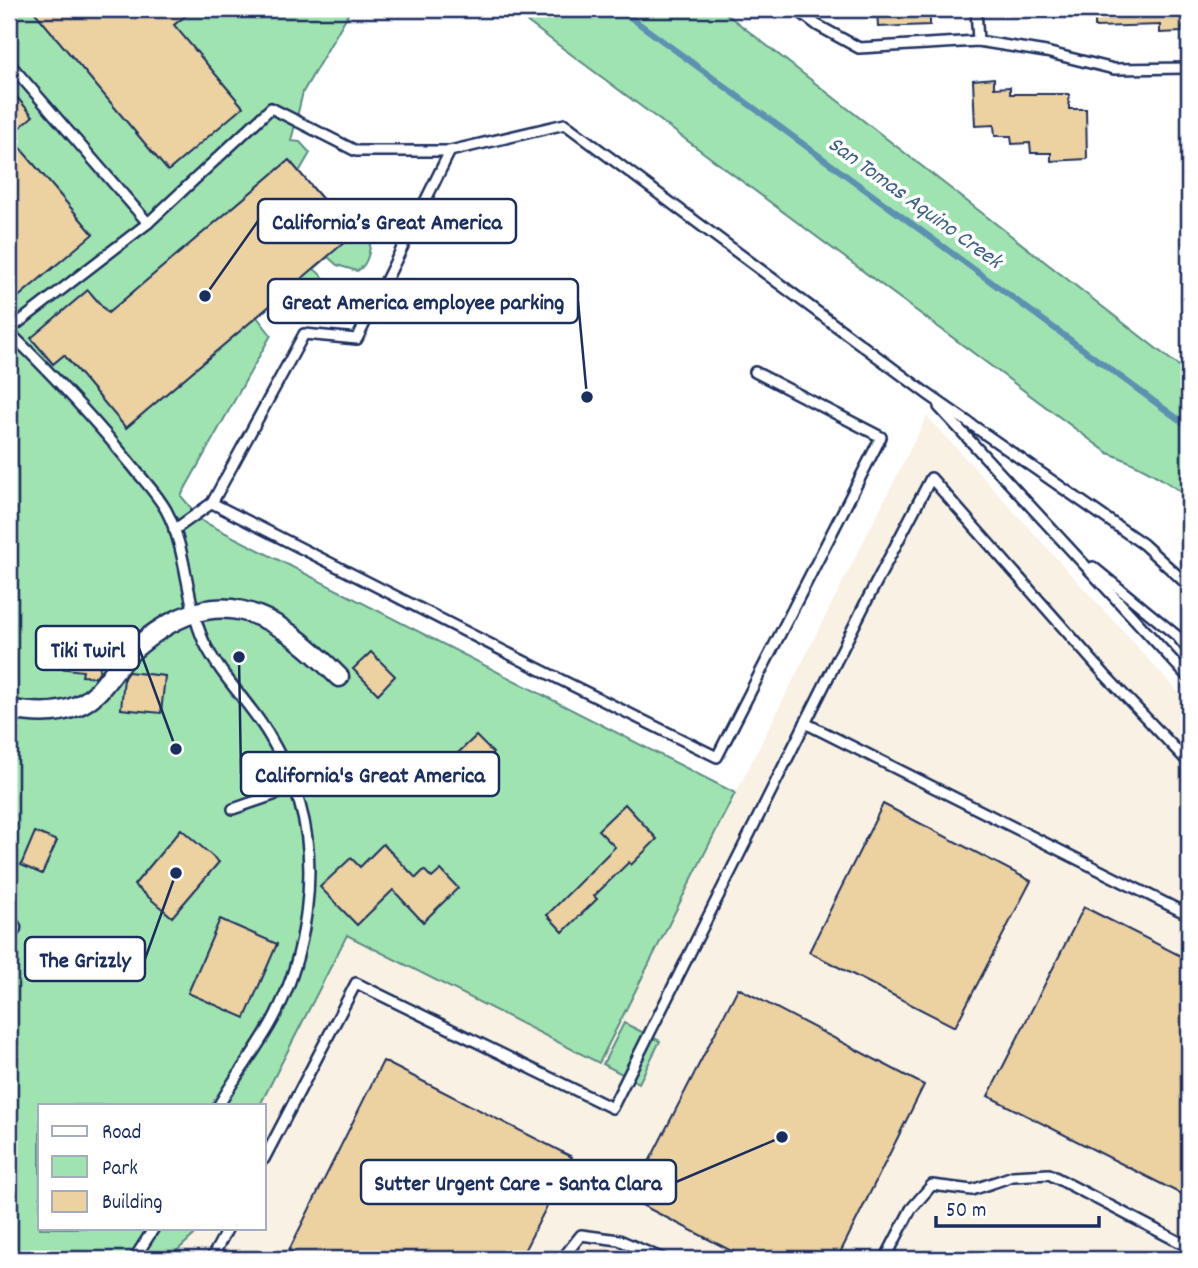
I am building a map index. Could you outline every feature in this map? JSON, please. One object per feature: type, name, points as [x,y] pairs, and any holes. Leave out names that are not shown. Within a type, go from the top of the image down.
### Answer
[{"type":"street","points":[[9,709],[24,712],[62,710],[90,699],[133,650],[157,631],[194,611],[229,610],[262,616],[295,636],[339,677]]},
{"type":"lane","points":[[796,9],[817,25],[859,48],[978,41],[1046,52],[1114,69],[1189,68]]},
{"type":"lane","points":[[976,9],[978,41]]},
{"type":"lane","points":[[9,63],[148,223]]},
{"type":"lane","points":[[220,1104],[274,1017],[292,979],[300,949],[308,888],[307,836],[300,804],[269,735],[206,645],[166,510],[96,421],[9,331],[148,223],[271,108],[356,151],[450,151],[565,124],[926,393],[1143,544],[1189,586]]},
{"type":"lane","points":[[174,530],[212,503],[304,334],[357,339],[450,151]]},
{"type":"lane","points":[[212,503],[717,757],[881,437],[755,372]]},
{"type":"lane","points":[[926,393],[1189,678]]},
{"type":"lane","points":[[266,1155],[356,983],[612,1108],[931,478],[1105,675],[1189,763]]},
{"type":"lane","points":[[1065,543],[1177,636],[1189,651]]},
{"type":"lane","points":[[805,723],[1189,915]]},
{"type":"lane","points":[[233,809],[294,788]]},
{"type":"lane","points":[[885,1259],[911,1209],[932,1185],[972,1190],[1013,1176],[1049,1174],[1189,1247]]},
{"type":"lane","points":[[134,1259],[153,1230]]},
{"type":"lane","points":[[214,1259],[228,1230]]},
{"type":"lane","points":[[562,1259],[581,1235],[620,1240],[663,1259]]},
{"type":"shaded area","points":[[927,416],[1189,704],[1189,1259],[168,1259],[197,1230],[266,1230],[266,1104],[261,1104],[347,935],[599,1063]]},
{"type":"green space","points":[[9,9],[351,9],[303,92],[291,141],[300,142],[310,153],[299,172],[334,212],[347,209],[357,212],[364,220],[369,230],[369,254],[357,271],[337,265],[328,257],[314,269],[323,277],[332,292],[329,305],[316,316],[305,321],[284,313],[274,303],[257,317],[271,335],[181,496],[202,521],[735,793],[599,1063],[347,935],[261,1104],[38,1104],[38,1230],[197,1230],[194,1235],[168,1259],[9,1259]]},
{"type":"green space","points":[[510,9],[720,9],[1189,374],[1189,498],[1150,472],[1108,453]]},
{"type":"green space","points":[[624,1023],[660,1041],[639,1083],[603,1064]]},
{"type":"building","points":[[32,9],[194,9],[174,25],[243,107],[168,171]]},
{"type":"building","points":[[877,9],[930,9],[930,25],[878,27]]},
{"type":"building","points":[[1095,9],[1189,9],[1189,24],[1182,27],[1182,32],[1160,33],[1160,25],[1095,27]]},
{"type":"building","points":[[994,78],[994,88],[1010,87],[1010,94],[1069,94],[1069,109],[1086,109],[1087,159],[1051,161],[1051,153],[1031,153],[1030,143],[1012,144],[1011,136],[995,136],[994,125],[975,126],[973,80]]},
{"type":"building","points":[[9,88],[33,116],[10,136],[93,234],[17,298],[9,288]]},
{"type":"building","points":[[289,160],[353,235],[126,428],[64,355],[53,364],[31,338],[88,290],[108,313]]},
{"type":"building","points":[[83,631],[104,633],[99,672],[95,677],[82,676],[83,671],[50,667],[54,632],[83,636]]},
{"type":"building","points":[[371,652],[395,676],[378,694],[353,669]]},
{"type":"building","points":[[128,672],[165,676],[161,713],[121,709],[124,678]]},
{"type":"building","points":[[476,736],[493,753],[458,788],[441,769]]},
{"type":"building","points":[[625,804],[657,839],[594,896],[597,899],[563,932],[547,915],[615,847],[598,830]]},
{"type":"building","points":[[883,804],[1031,881],[955,1027],[809,952]]},
{"type":"building","points":[[181,829],[219,862],[172,917],[134,885]]},
{"type":"building","points":[[35,832],[57,841],[42,874],[21,865]]},
{"type":"building","points":[[383,844],[416,878],[424,870],[432,878],[441,870],[458,888],[423,922],[393,890],[357,925],[320,887],[351,858],[360,867]]},
{"type":"building","points":[[1084,907],[1189,960],[1189,1198],[988,1096]]},
{"type":"building","points":[[220,919],[277,944],[245,1018],[188,993]]},
{"type":"building","points":[[738,988],[924,1085],[837,1259],[747,1259],[630,1199]]},
{"type":"building","points":[[383,1061],[572,1157],[520,1259],[305,1259],[289,1250]]},
{"type":"waterway","name":"San Tomas Aquino Creek","points":[[619,9],[1189,427]]},
{"type":"place","name":"California’s Great America","points":[[205,296]]},
{"type":"place","name":"Great America employee parking","points":[[587,397]]},
{"type":"place","name":"California's Great America","points":[[239,657]]},
{"type":"place","name":"Tiki Twirl","points":[[176,749]]},
{"type":"place","name":"The Grizzly","points":[[176,873]]},
{"type":"place","name":"Sutter Urgent Care - Santa Clara","points":[[782,1137]]}]
